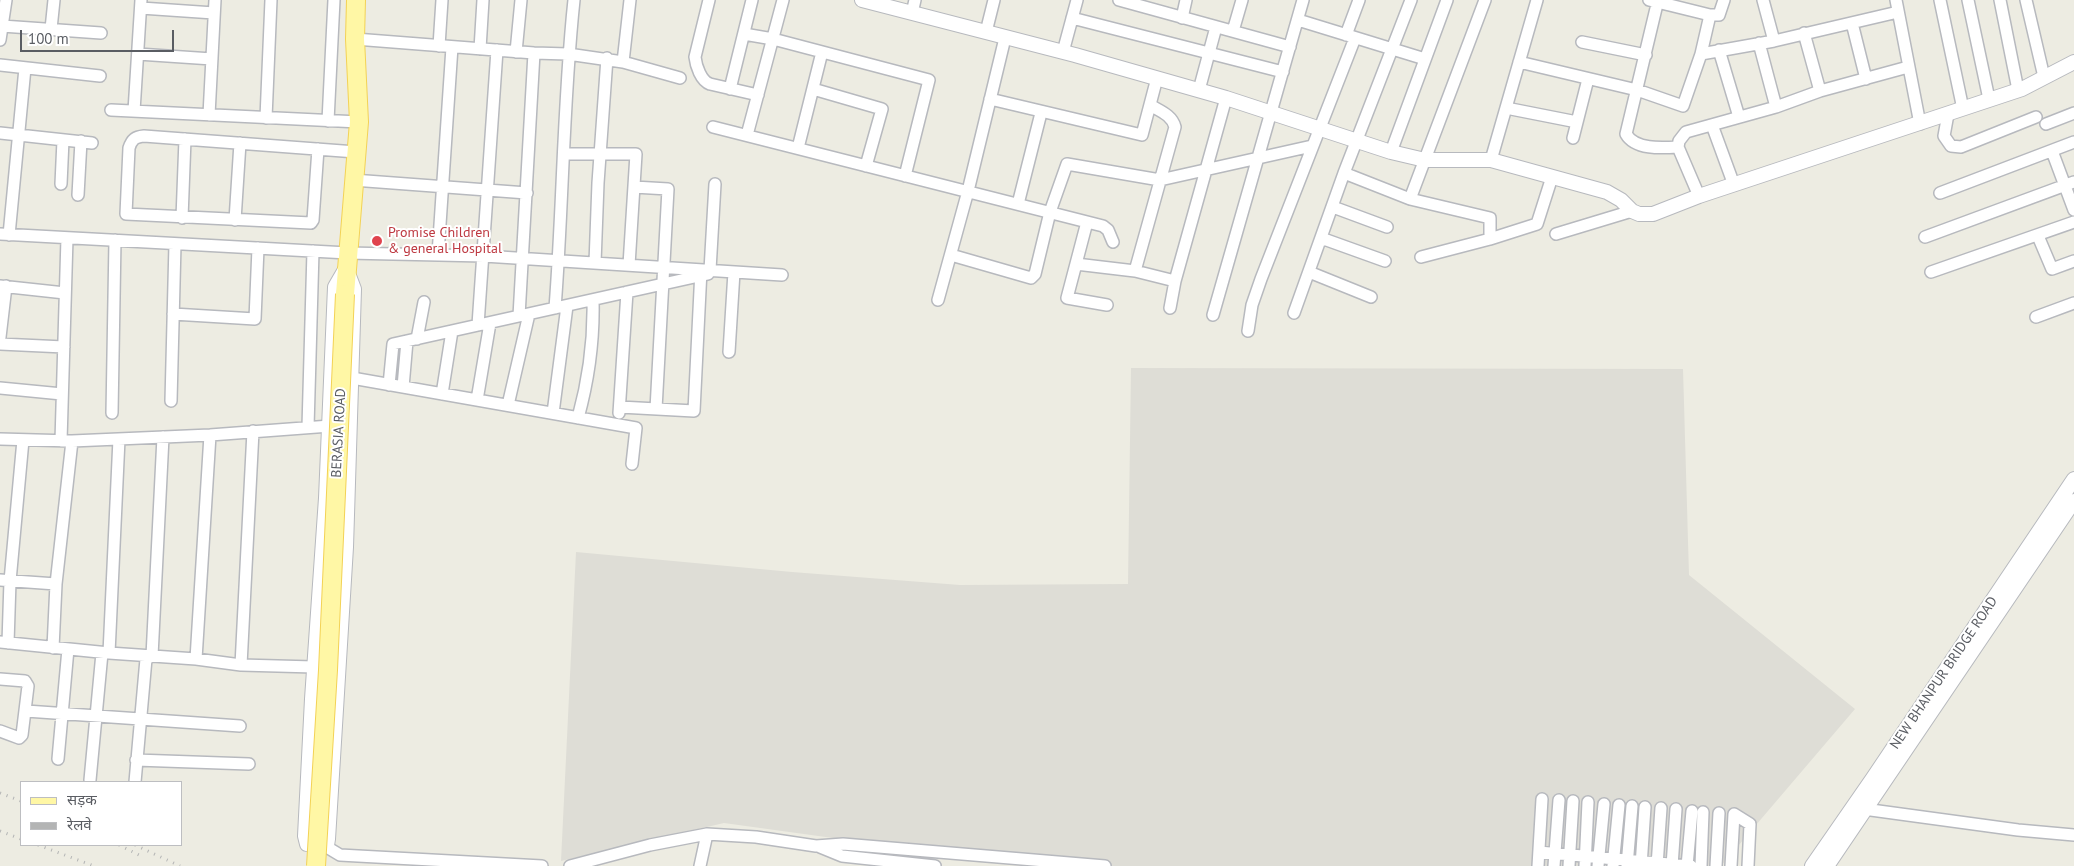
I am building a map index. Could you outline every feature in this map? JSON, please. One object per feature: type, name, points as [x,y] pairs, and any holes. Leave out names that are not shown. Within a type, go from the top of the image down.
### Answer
[{"type":"main road","name":"BERASIA ROAD","points":[[316,866],[327,689],[345,294],[359,122],[355,39],[356,0]]},
{"type":"street","points":[[0,40],[6,0]]},
{"type":"street","points":[[51,29],[54,0]]},
{"type":"street","points":[[209,115],[215,0]]},
{"type":"street","points":[[266,118],[271,0]]},
{"type":"street","points":[[328,121],[334,0]]},
{"type":"street","points":[[439,46],[442,0]]},
{"type":"street","points":[[480,49],[483,0]]},
{"type":"street","points":[[516,52],[521,0]]},
{"type":"street","points":[[555,308],[565,154],[568,54],[574,0]]},
{"type":"street","points":[[624,62],[630,0]]},
{"type":"street","points":[[709,0],[695,62],[706,83],[758,95]]},
{"type":"street","points":[[730,89],[752,0]]},
{"type":"street","points":[[747,135],[784,0]]},
{"type":"street","points":[[862,0],[914,7],[1005,38],[1226,98],[1391,152],[1425,160],[1491,160],[1608,192],[1621,200],[1632,211],[1639,214],[1653,214],[1698,196],[2018,90],[2074,62]]},
{"type":"street","points":[[986,32],[994,0]]},
{"type":"street","points":[[1062,52],[1077,0]]},
{"type":"street","points":[[1119,0],[1290,47]]},
{"type":"street","points":[[1182,18],[1186,0]]},
{"type":"street","points":[[1233,31],[1242,0]]},
{"type":"street","points":[[1213,315],[1303,0]]},
{"type":"street","points":[[1248,331],[1252,305],[1319,128],[1351,36],[1359,0]]},
{"type":"street","points":[[1294,313],[1344,173],[1411,0]]},
{"type":"street","points":[[1391,152],[1447,0]]},
{"type":"street","points":[[1410,198],[1485,0]]},
{"type":"street","points":[[1491,160],[1537,0]]},
{"type":"street","points":[[1678,147],[1660,148],[1637,143],[1629,140],[1626,134],[1646,55],[1655,1],[1710,15],[1719,15],[1724,0]]},
{"type":"street","points":[[1765,0],[1774,41]]},
{"type":"street","points":[[1940,0],[1963,109]]},
{"type":"street","points":[[1968,0],[1989,99]]},
{"type":"street","points":[[2000,0],[2018,90]]},
{"type":"street","points":[[2026,0],[2044,77]]},
{"type":"street","points":[[134,111],[141,4],[214,13]]},
{"type":"street","points":[[1701,54],[1852,24],[1897,6],[1920,124]]},
{"type":"street","points":[[1519,62],[1637,90],[1683,106],[1701,54],[1710,15]]},
{"type":"street","points":[[1072,18],[1283,72]]},
{"type":"street","points":[[2,20],[51,29],[101,33]]},
{"type":"street","points":[[1298,20],[1425,59]]},
{"type":"street","points":[[1852,24],[1866,79]]},
{"type":"street","points":[[1199,90],[1216,26]]},
{"type":"street","points":[[1804,33],[1820,91]]},
{"type":"street","points":[[744,34],[773,39],[928,80],[905,176]]},
{"type":"street","points":[[938,300],[968,191],[1005,38]]},
{"type":"street","points":[[355,39],[607,58],[680,78]]},
{"type":"street","points":[[1582,42],[1646,55]]},
{"type":"street","points":[[1760,43],[1776,107]]},
{"type":"street","points":[[438,254],[452,47]]},
{"type":"street","points":[[478,325],[497,50]]},
{"type":"street","points":[[1719,50],[1739,117]]},
{"type":"street","points":[[798,148],[822,52]]},
{"type":"street","points":[[508,406],[524,315],[523,258],[534,53]]},
{"type":"street","points":[[138,54],[212,59]]},
{"type":"street","points":[[596,263],[600,155],[607,58]]},
{"type":"street","points":[[0,65],[100,76]]},
{"type":"street","points":[[1698,196],[1678,147],[1679,140],[1686,132],[1776,107],[1820,91],[1908,67]]},
{"type":"street","points":[[25,68],[5,234],[313,251],[347,260],[438,254],[664,267],[707,272],[782,275]]},
{"type":"street","points":[[990,99],[1041,113],[1142,135],[1156,78]]},
{"type":"street","points":[[1572,138],[1588,79]]},
{"type":"street","points":[[813,90],[882,109],[866,166]]},
{"type":"street","points":[[1170,308],[1226,98]]},
{"type":"street","points":[[1135,271],[1175,128],[1174,122],[1169,116],[1150,105]]},
{"type":"street","points":[[1506,108],[1577,122]]},
{"type":"street","points":[[110,110],[359,122]]},
{"type":"street","points":[[1018,204],[1041,113]]},
{"type":"street","points":[[2046,124],[2074,113]]},
{"type":"street","points":[[1948,114],[1944,136],[1951,146],[1961,147],[2036,117]]},
{"type":"street","points":[[1712,125],[1734,185]]},
{"type":"street","points":[[713,127],[1103,226],[1108,230],[1113,242]]},
{"type":"street","points":[[0,133],[86,142],[78,195]]},
{"type":"street","points":[[318,149],[313,220],[311,223],[126,214],[131,141],[137,137],[144,136],[240,143],[318,149],[356,152]]},
{"type":"street","points":[[182,218],[185,139]]},
{"type":"street","points":[[61,184],[63,140]]},
{"type":"street","points":[[1940,193],[2074,142]]},
{"type":"street","points":[[235,220],[240,143]]},
{"type":"street","points":[[951,255],[1032,278],[1035,274],[1050,212],[1067,164],[1160,180],[1312,146]]},
{"type":"street","points":[[2052,151],[2070,184],[2074,210]]},
{"type":"street","points":[[565,154],[636,154],[628,265]]},
{"type":"street","points":[[1344,173],[1410,198],[1490,218],[1490,239]]},
{"type":"street","points":[[1421,257],[1490,239],[1537,224],[1552,177]]},
{"type":"street","points":[[353,180],[527,193]]},
{"type":"street","points":[[620,407],[694,410],[714,184]]},
{"type":"street","points":[[1925,237],[2070,184]]},
{"type":"street","points":[[634,187],[668,189],[656,409]]},
{"type":"street","points":[[1333,207],[1387,227]]},
{"type":"street","points":[[1556,234],[1632,211]]},
{"type":"street","points":[[1087,222],[1067,298],[1107,305]]},
{"type":"street","points":[[1932,272],[2074,222]]},
{"type":"street","points":[[2038,236],[2052,269],[2074,261]]},
{"type":"street","points":[[53,648],[67,441],[62,394],[67,238]]},
{"type":"street","points":[[1321,238],[1385,261]]},
{"type":"street","points":[[112,413],[115,240]]},
{"type":"street","points":[[171,401],[175,244]]},
{"type":"street","points":[[173,314],[255,319],[258,248]]},
{"type":"street","points":[[308,427],[313,251]]},
{"type":"street","points":[[325,846],[327,845],[329,833],[344,581],[352,378],[354,289],[347,260]]},
{"type":"street","points":[[347,260],[335,287],[330,426],[305,841],[307,844],[325,846],[340,855],[358,861],[542,866]]},
{"type":"street","points":[[1076,264],[1135,271],[1176,281]]},
{"type":"street","points":[[389,385],[393,344],[567,306],[707,272]]},
{"type":"street","points":[[729,352],[734,272]]},
{"type":"street","points":[[1309,272],[1371,297]]},
{"type":"street","points":[[0,337],[3,286],[65,293]]},
{"type":"street","points":[[618,424],[627,292]]},
{"type":"street","points":[[578,418],[591,362],[594,333],[593,300]]},
{"type":"street","points":[[403,387],[412,340],[424,302]]},
{"type":"street","points":[[2036,317],[2074,303]]},
{"type":"street","points":[[553,413],[567,306]]},
{"type":"street","points":[[476,400],[490,323]]},
{"type":"street","points":[[442,394],[452,331]]},
{"type":"street","points":[[0,344],[64,348]]},
{"type":"street","points":[[352,378],[636,428],[632,464]]},
{"type":"street","points":[[0,388],[62,394]]},
{"type":"street","points":[[0,439],[67,441],[120,439],[210,435],[330,426]]},
{"type":"street","points":[[241,665],[253,431]]},
{"type":"street","points":[[196,659],[210,435]]},
{"type":"street","points":[[152,656],[163,437]]},
{"type":"street","points":[[90,780],[96,715],[105,653],[120,439]]},
{"type":"street","points":[[23,440],[5,581],[4,642],[105,653],[196,659],[241,665],[314,667]]},
{"type":"street","name":"NEW BHANPUR BRIDGE ROAD","points":[[1827,866],[2053,522],[2074,479]]},
{"type":"street","name":"NEW BHANPUR BRIDGE ROAD","points":[[1812,866],[2053,522],[2074,501]]},
{"type":"street","points":[[5,581],[56,584]]},
{"type":"street","points":[[58,759],[68,649]]},
{"type":"street","points":[[135,781],[146,659],[152,656]]},
{"type":"street","points":[[0,679],[27,683],[26,711],[22,735],[19,738],[0,732]]},
{"type":"street","points":[[26,711],[240,726]]},
{"type":"street","points":[[136,760],[249,764]]},
{"type":"street","points":[[1538,866],[1542,799]]},
{"type":"street","points":[[1554,866],[1559,800]]},
{"type":"street","points":[[1569,860],[1573,801]]},
{"type":"street","points":[[1585,861],[1588,802]]},
{"type":"street","points":[[1599,862],[1604,804]]},
{"type":"street","points":[[1614,862],[1619,805]]},
{"type":"street","points":[[1628,863],[1632,806]]},
{"type":"street","points":[[1641,864],[1645,807]]},
{"type":"street","points":[[1866,807],[1872,810],[2008,829],[2074,834]]},
{"type":"street","points":[[1657,864],[1661,808]]},
{"type":"street","points":[[1672,865],[1676,809]]},
{"type":"street","points":[[1539,852],[1555,854],[1569,860],[1688,866],[1698,811],[1701,866]]},
{"type":"street","points":[[1716,866],[1719,813]]},
{"type":"street","points":[[1730,866],[1734,814],[1750,824],[1748,866]]},
{"type":"street","points":[[700,866],[706,834]]},
{"type":"street","points":[[570,866],[650,845],[706,834],[756,837],[816,846],[842,856],[935,866]]},
{"type":"street","points":[[816,846],[843,844],[1063,864],[1105,866]]},
{"type":"shaded area","points":[[1131,368],[1683,369],[1689,575],[1855,709],[1721,866],[1036,866],[724,823],[561,861],[576,552],[960,585],[1128,584]]},
{"type":"railway","points":[[0,793],[20,801]]},
{"type":"railway","points":[[0,831],[20,839]]},
{"type":"railway","points":[[41,846],[94,866]]},
{"type":"railway","points":[[121,846],[141,856]]},
{"type":"railway","points":[[137,846],[180,866]]},
{"type":"place","name":"Promise Children & general Hospital","points":[[377,241]]}]
